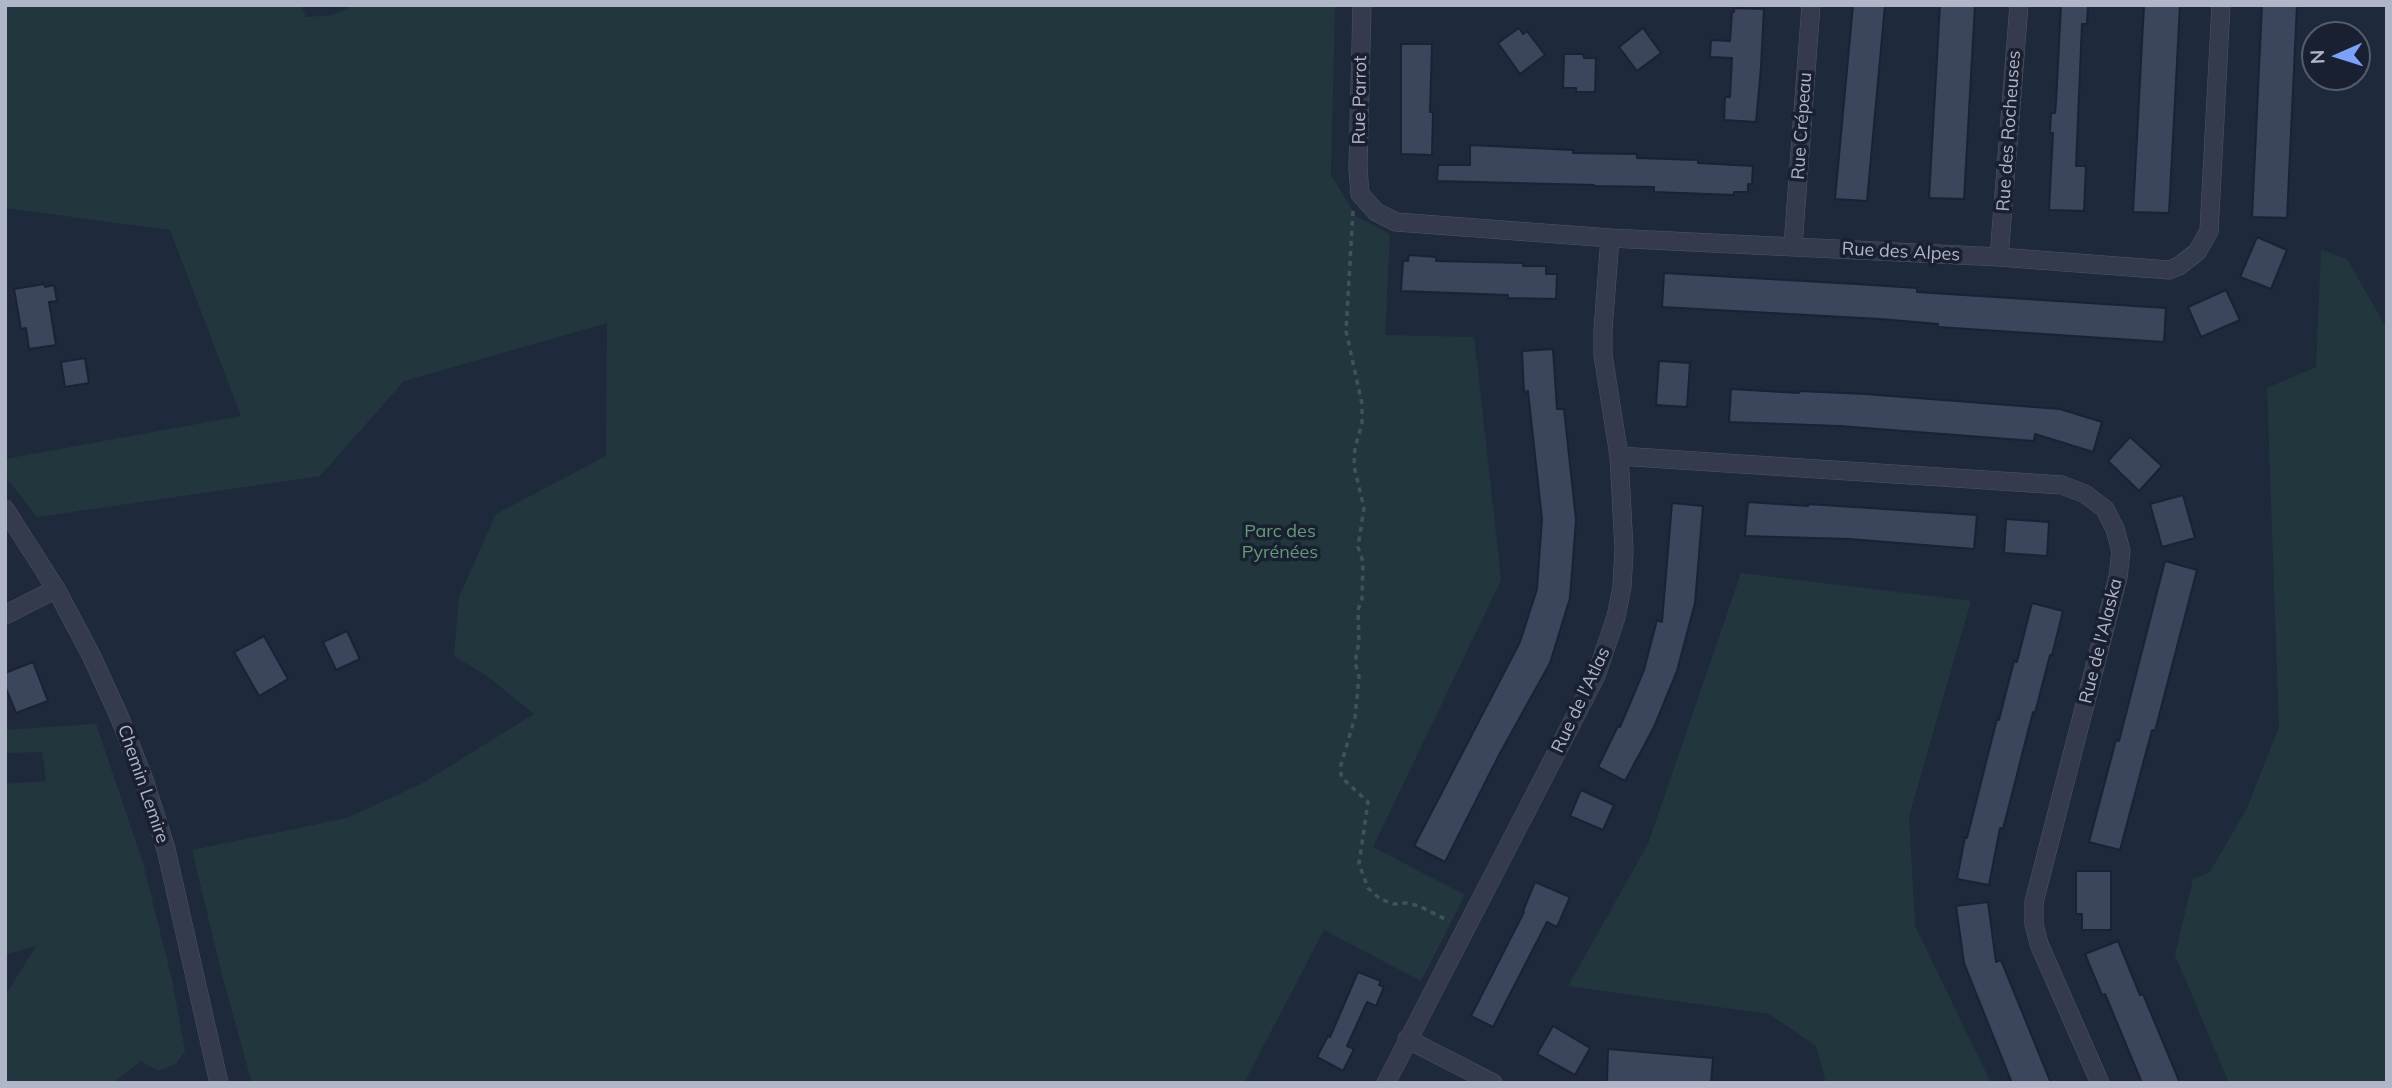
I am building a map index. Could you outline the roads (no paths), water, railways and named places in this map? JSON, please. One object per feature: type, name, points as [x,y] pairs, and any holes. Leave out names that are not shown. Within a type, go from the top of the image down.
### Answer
[{"type":"street","name":"Rue Parrot","points":[[1360,194],[1358,169],[1362,5]]},
{"type":"street","name":"Rue Crépeau","points":[[1793,246],[1811,5]]},
{"type":"street","name":"Rue des Rocheuses","points":[[1999,257],[2019,5]]},
{"type":"street","name":"Rue des Alpes","points":[[1360,194],[1376,212],[1396,222],[1610,238],[1999,257],[2169,270],[2179,267],[2197,252],[2209,231],[2211,221],[2221,5]]},
{"type":"street","name":"Rue de l'Atlas","points":[[1385,1083],[1608,646],[1620,597],[1624,550],[1619,456],[1603,355],[1602,330],[1610,238]]},
{"type":"street","name":"Rue de l'Alaska","points":[[1619,456],[2062,485],[2085,494],[2105,509],[2115,529],[2121,551],[2118,577],[2034,902],[2034,924],[2039,944],[2100,1083]]},
{"type":"street","name":"Chemin Lemire","points":[[5,509],[56,589],[91,655],[119,716],[148,792],[166,849],[219,1083]]},
{"type":"street","points":[[5,615],[56,589]]},
{"type":"street","points":[[1407,1038],[1493,1083]]},
{"type":"park label","name":"Parc des Pyrénées","points":[[1280,542]]}]
